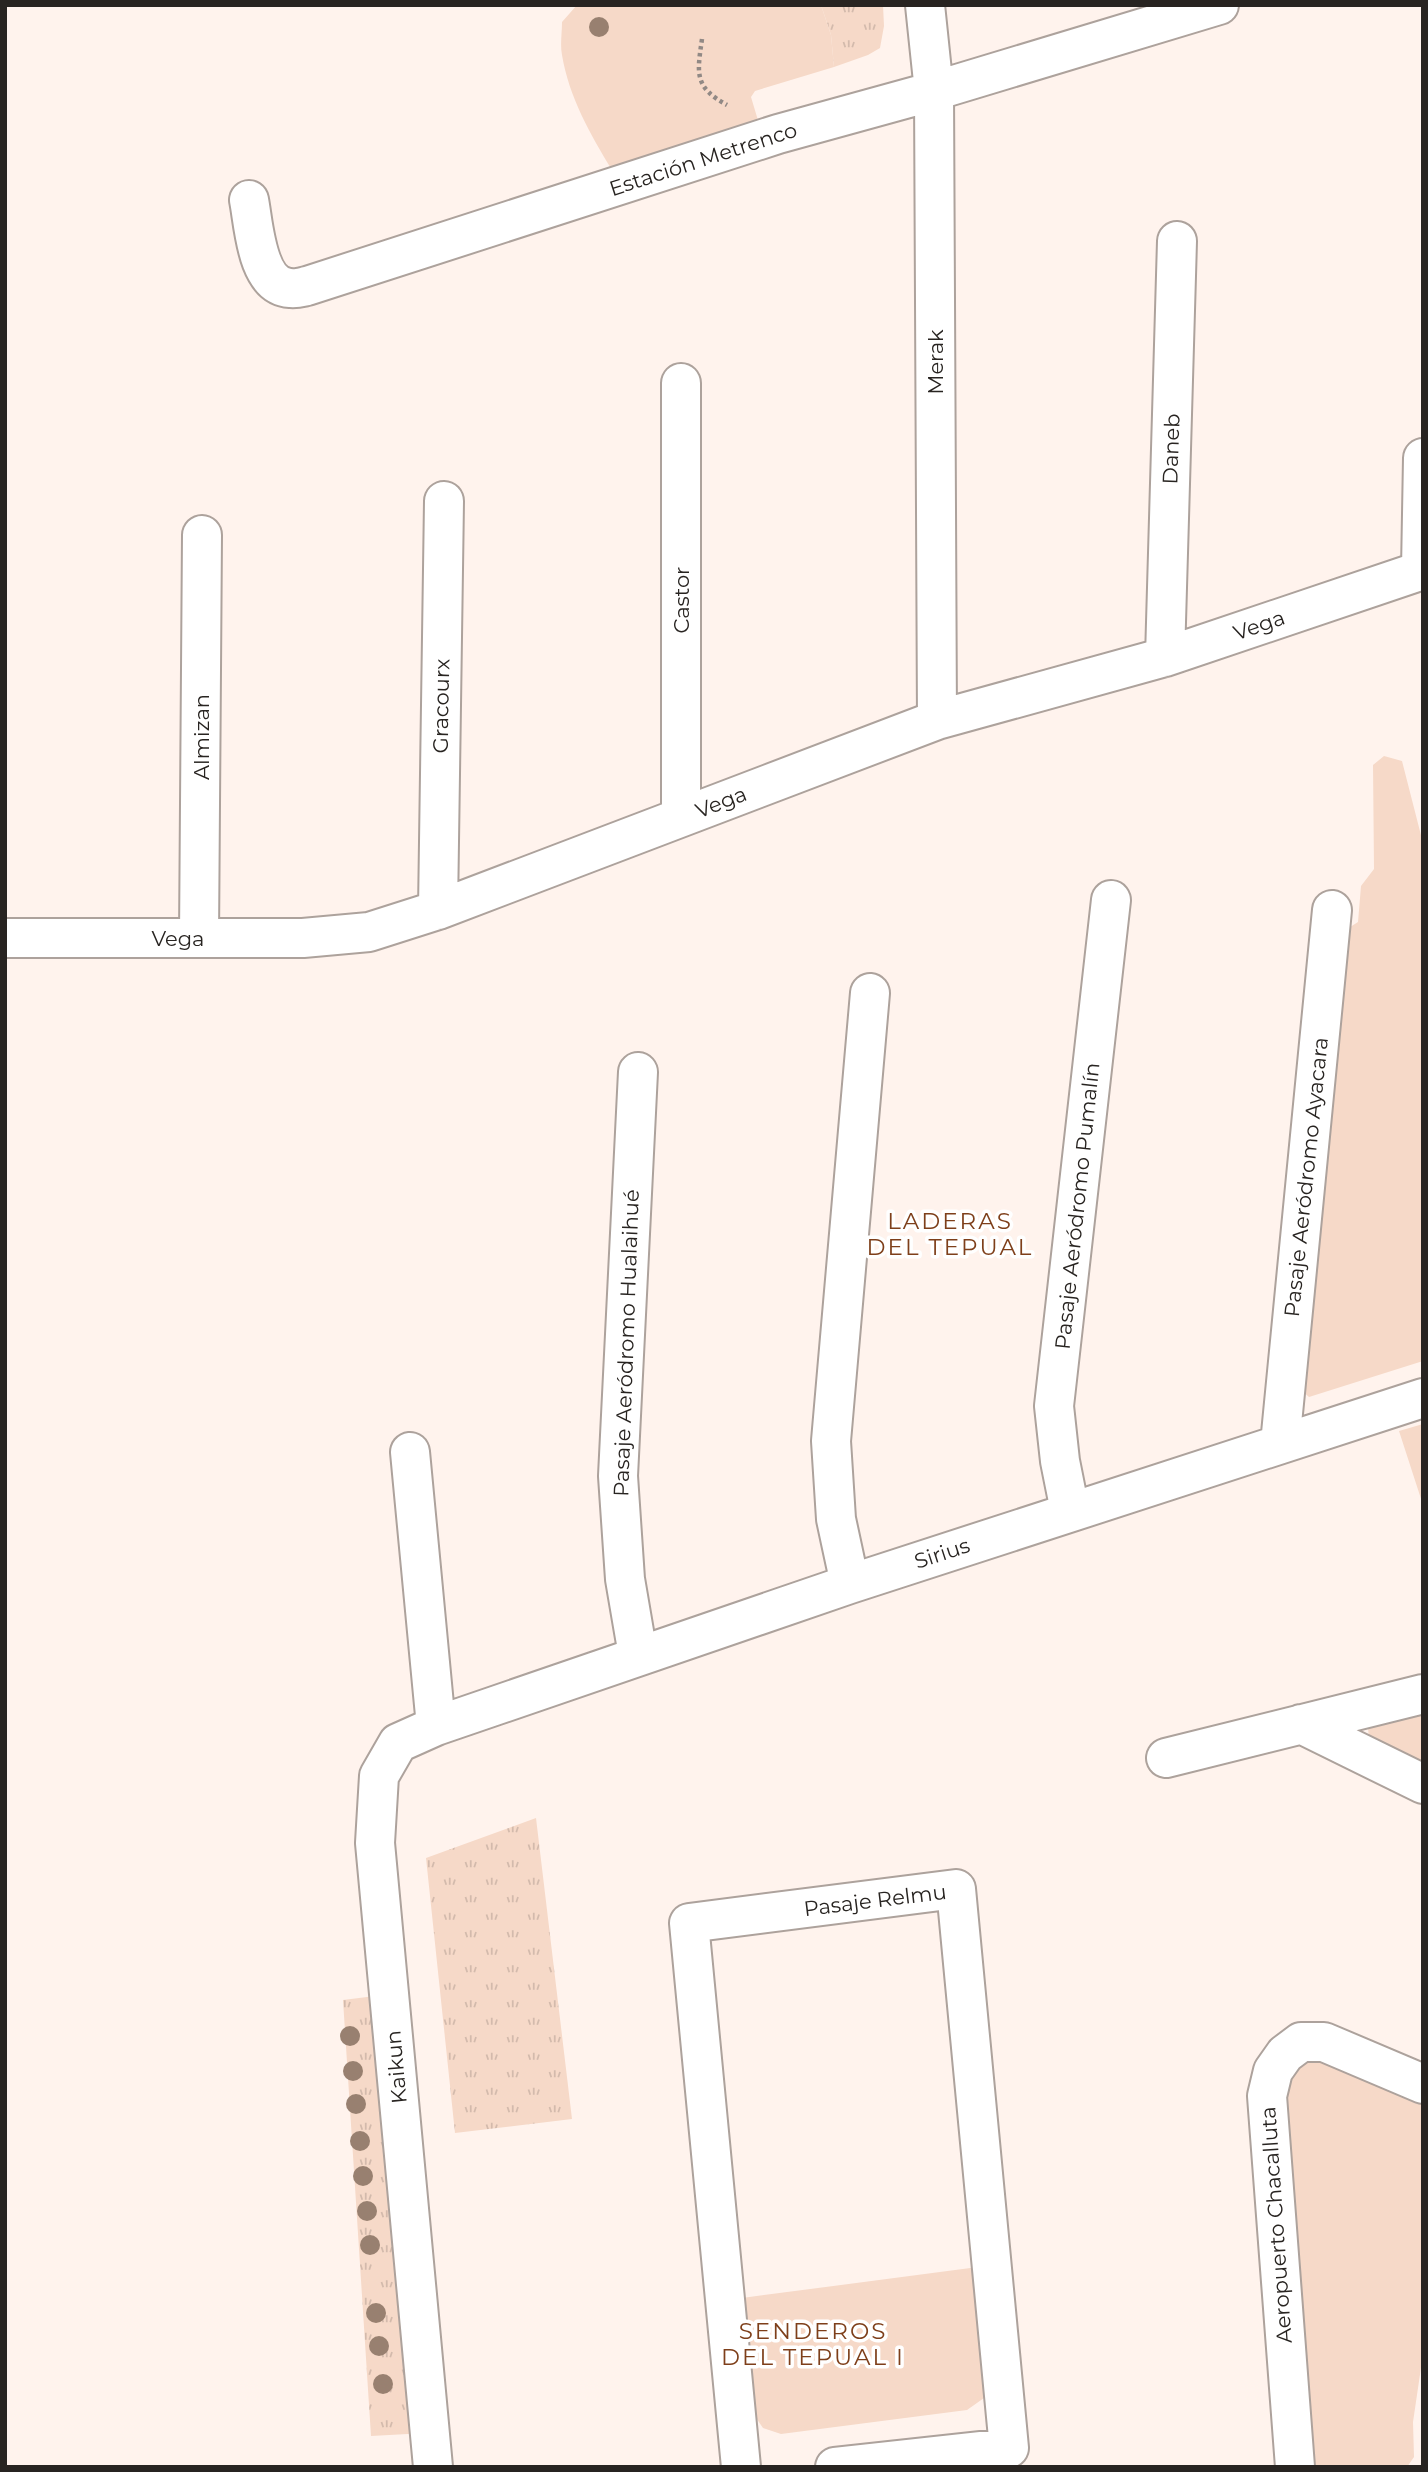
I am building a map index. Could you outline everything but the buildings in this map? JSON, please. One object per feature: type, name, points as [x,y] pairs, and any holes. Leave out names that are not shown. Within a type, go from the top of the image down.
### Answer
[{"type":"street","name":"Merak","points":[[925,5],[934,91],[937,720]]},
{"type":"street","name":"Estación Metrenco","points":[[249,200],[261,264],[273,279],[288,288],[307,286],[778,134],[934,91],[1140,16],[1219,5]]},
{"type":"street","name":"Daneb","points":[[1165,657],[1177,241]]},
{"type":"street","name":"Castor","points":[[681,383],[681,817]]},
{"type":"street","points":[[1422,570],[1423,458]]},
{"type":"street","name":"Gracourx","points":[[438,910],[444,501]]},
{"type":"street","name":"Almizan","points":[[199,938],[202,535]]},
{"type":"street","name":"Vega","points":[[5,938],[303,938],[369,932],[438,910],[937,720],[1165,657],[1422,570]]},
{"type":"street","name":"Pasaje Aeródromo Pumalín","points":[[1070,1511],[1060,1461],[1054,1406],[1111,900]]},
{"type":"street","name":"Pasaje Aeródromo Ayacara","points":[[1280,1444],[1332,910]]},
{"type":"street","points":[[850,1584],[836,1519],[831,1441],[870,993]]},
{"type":"street","name":"Pasaje Aeródromo Hualaihué","points":[[638,1072],[618,1476],[625,1579],[638,1655]]},
{"type":"street","name":"Sirius","points":[[450,1721],[850,1584],[1423,1398]]},
{"type":"street","points":[[410,1452],[450,1721]]},
{"type":"street","points":[[1166,1758],[1423,1694]]},
{"type":"street","name":"Kaikun","points":[[433,2467],[375,1843],[379,1776],[398,1743],[450,1721]]},
{"type":"street","points":[[1300,1724],[1423,1784]]},
{"type":"street","name":"Pasaje Relmu","points":[[741,2467],[689,1923],[956,1889],[1009,2448],[899,2463],[835,2467]]},
{"type":"street","name":"Aeropuerto Chacalluta","points":[[1295,2467],[1267,2096],[1273,2071],[1285,2054],[1301,2042],[1324,2042],[1423,2084]]},
{"type":"path","points":[[702,39],[699,79],[704,90],[712,97]]},
{"type":"green space","points":[[577,5],[821,5],[831,35],[834,67],[755,91],[751,97],[760,127],[612,170],[581,115],[565,71],[561,47],[562,22]]},
{"type":"green space","points":[[821,5],[883,5],[884,26],[880,48],[834,67],[831,35]]},
{"type":"green space","points":[[1384,756],[1402,761],[1423,843],[1423,1361],[1309,1397],[1300,1389],[1347,929],[1358,922],[1361,886],[1374,869],[1373,765]]},
{"type":"green space","points":[[1423,1424],[1423,1505],[1399,1431]]},
{"type":"green space","points":[[1423,1707],[1423,1767],[1369,1740],[1368,1727]]},
{"type":"green space","points":[[536,1818],[572,2119],[455,2133],[426,1858]]},
{"type":"green space","points":[[375,1996],[426,2433],[371,2436],[343,2000]]},
{"type":"green space","points":[[1313,2060],[1347,2070],[1423,2102],[1423,2354],[1413,2422],[1414,2457],[1407,2467],[1315,2467],[1311,2450],[1284,2087],[1300,2066]]},
{"type":"green space","points":[[978,2267],[989,2383],[984,2398],[967,2410],[781,2434],[763,2428],[752,2412],[742,2298]]},
{"type":"district","name":"LADERAS DEL TEPUAL","points":[[950,1234]]},
{"type":"district","name":"SENDEROS DEL TEPUAL I","points":[[813,2344]]}]
